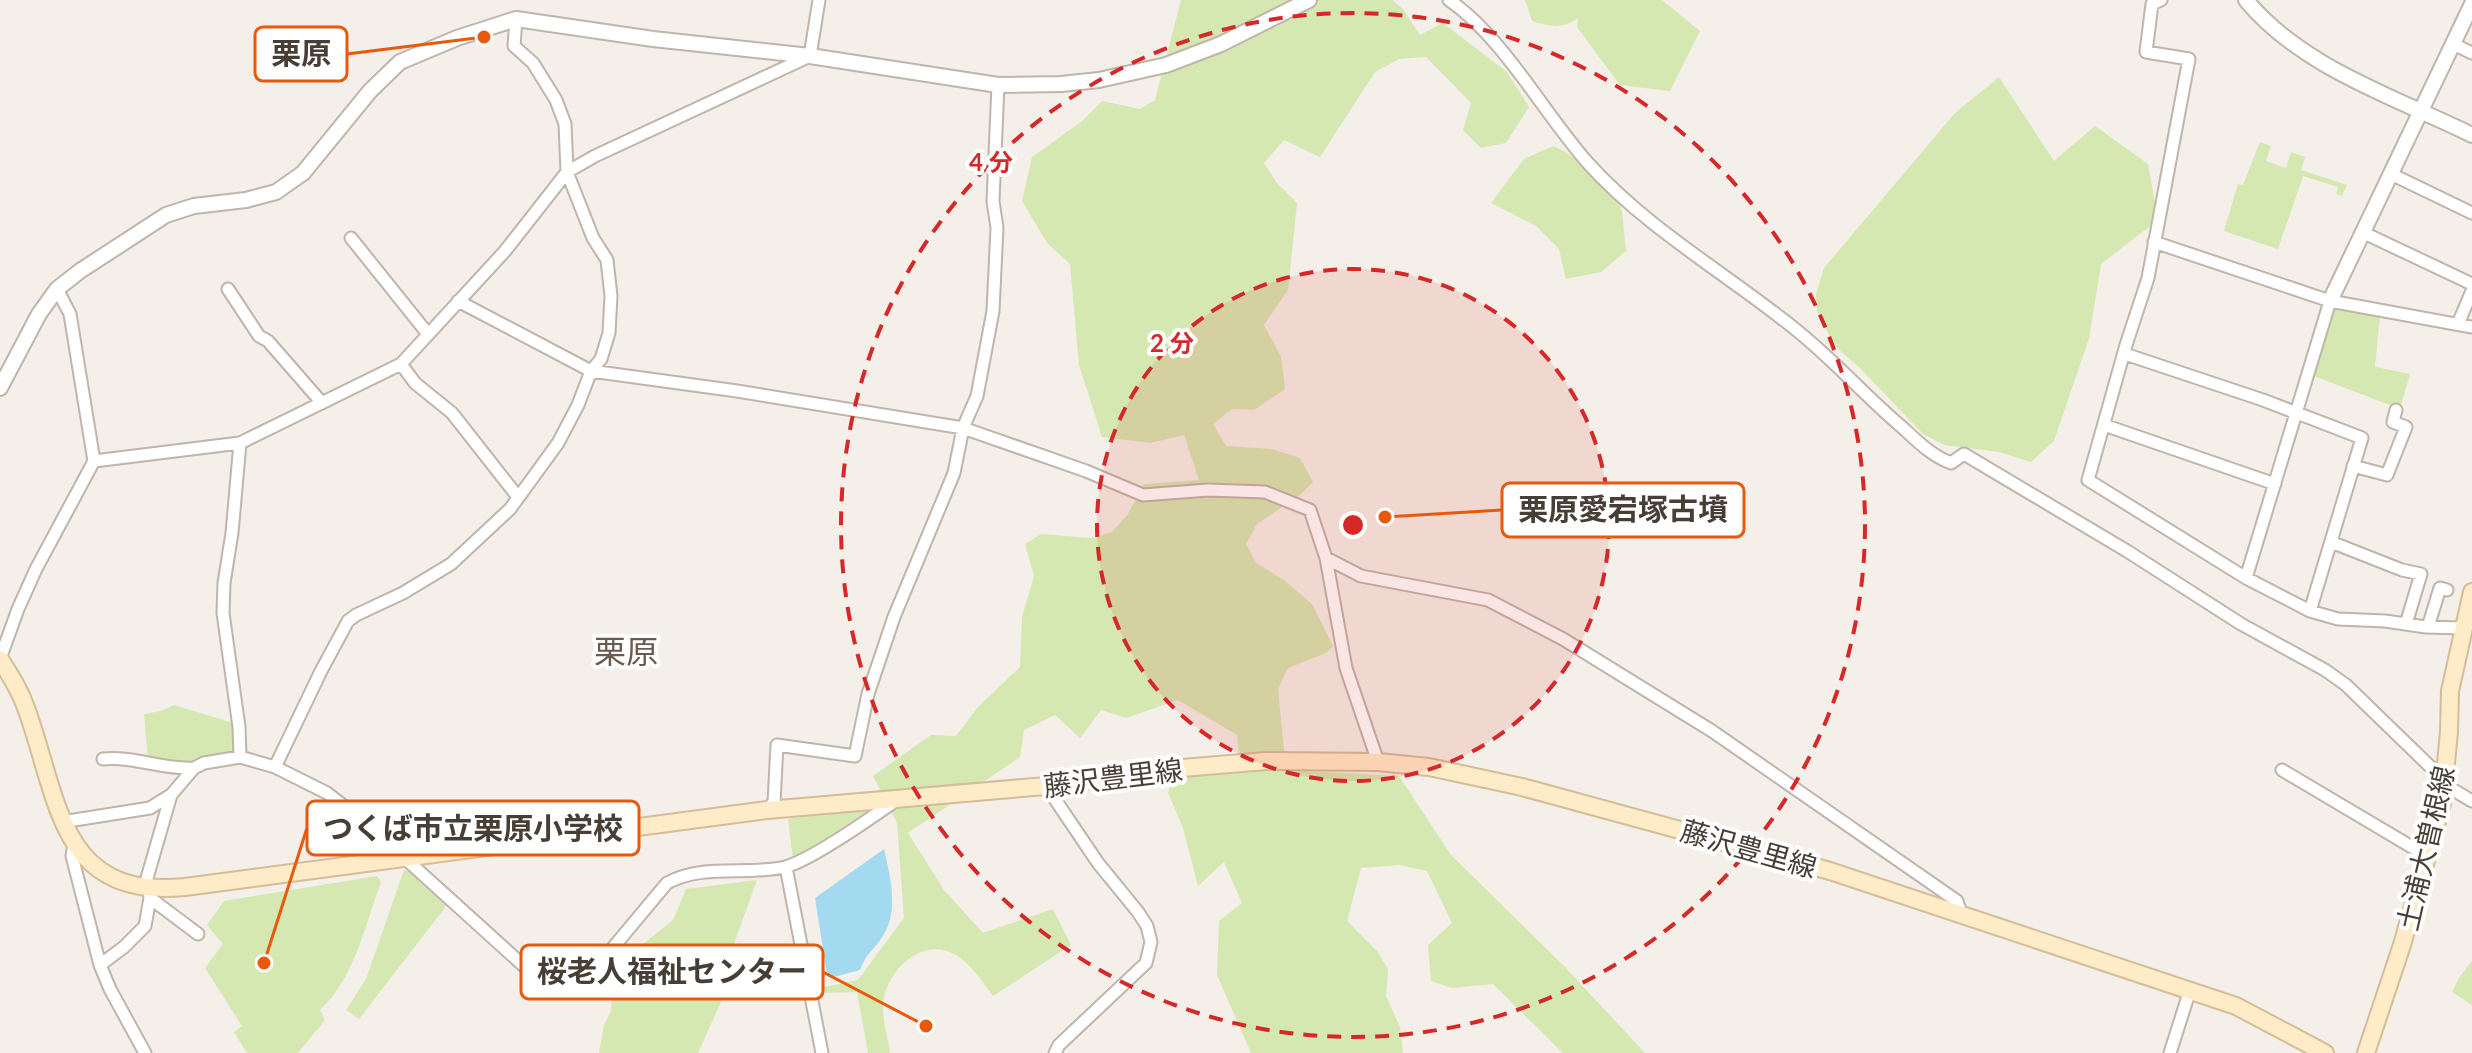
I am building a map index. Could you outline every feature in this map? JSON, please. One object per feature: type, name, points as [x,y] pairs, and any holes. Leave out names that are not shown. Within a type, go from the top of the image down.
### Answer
[{"type":"main road","name":"土浦大曽根線","points":[[2366,1053],[2427,856],[2445,783],[2450,691],[2472,592]]},
{"type":"main road","name":"藤沢豊里線","points":[[0,659],[26,709],[62,822],[74,845],[84,857],[114,878],[149,894],[767,810],[1046,786],[1182,768],[1266,761],[1378,762],[1429,767],[1522,787],[1830,871],[2236,1006],[2325,1053]]},
{"type":"street","points":[[810,56],[819,0]]},
{"type":"street","points":[[0,388],[39,314],[57,289],[80,271],[166,215],[194,206],[262,197],[290,184],[314,161],[377,83],[400,62],[457,38],[516,19],[653,39],[810,56],[998,85],[1061,84],[1099,80],[1166,65],[1221,44],[1309,0]]},
{"type":"street","points":[[1449,0],[1465,11],[1494,43],[1584,159],[1609,185],[1658,228],[1797,330],[1874,404],[1937,458],[1951,463],[1964,454],[2127,551],[2241,624],[2325,670],[2346,685],[2445,783],[2472,801]]},
{"type":"street","points":[[2246,0],[2274,30],[2314,58],[2472,135]]},
{"type":"street","points":[[2154,1],[2146,52],[2189,59],[2146,288],[2088,480],[2246,578],[2310,611],[2338,619],[2428,627],[2467,617]]},
{"type":"street","points":[[2246,578],[2330,301],[2472,4]]},
{"type":"street","points":[[275,767],[348,621],[451,564],[510,509],[558,443],[591,371],[601,359],[609,333],[611,296],[607,260],[593,238],[567,172],[565,124],[556,100],[533,63],[514,46],[516,19]]},
{"type":"street","points":[[2453,44],[2472,53]]},
{"type":"street","points":[[94,461],[240,443],[401,364],[505,251],[567,172],[810,56]]},
{"type":"street","points":[[767,810],[774,802],[777,745],[855,756],[868,694],[894,617],[954,473],[963,428],[977,396],[993,311],[997,228],[993,201],[998,85]]},
{"type":"street","points":[[2391,174],[2472,213]]},
{"type":"street","points":[[2362,232],[2472,284]]},
{"type":"street","points":[[351,238],[428,334]]},
{"type":"street","points":[[2154,242],[2330,301],[2472,327]]},
{"type":"street","points":[[0,659],[36,569],[94,461],[70,314],[57,289]]},
{"type":"street","points":[[228,289],[259,336],[268,341],[322,403]]},
{"type":"street","points":[[2458,324],[2472,291]]},
{"type":"street","points":[[458,301],[591,371],[963,428],[1086,471],[1143,495],[1208,490],[1265,492],[1310,510],[1326,558],[1346,668],[1378,762]]},
{"type":"street","points":[[2125,354],[2297,412],[2362,438],[2310,611]]},
{"type":"street","points":[[401,364],[415,383],[452,413],[518,497]]},
{"type":"street","points":[[2353,466],[2387,475],[2406,427],[2393,422],[2396,410]]},
{"type":"street","points":[[2104,425],[2275,484]]},
{"type":"street","points":[[240,443],[223,613],[239,727],[240,757]]},
{"type":"street","points":[[2331,542],[2402,570],[2421,574],[2406,624]]},
{"type":"street","points":[[1326,558],[1361,576],[1488,600],[1563,639],[1712,731],[1957,901],[1961,914]]},
{"type":"street","points":[[2428,627],[2440,588],[2447,590]]},
{"type":"street","points":[[103,759],[124,757],[161,767],[194,768]]},
{"type":"street","points":[[62,822],[150,808],[171,795],[194,768],[204,763],[240,757],[275,767],[327,793],[408,859],[536,977],[564,986],[596,968],[667,883],[678,877],[703,872],[786,867],[868,820],[899,798]]},
{"type":"street","points":[[2282,770],[2427,856]]},
{"type":"street","points":[[1046,786],[1098,863],[1138,912],[1147,926],[1151,942],[1146,963],[1059,1045],[1055,1053]]},
{"type":"street","points":[[100,965],[145,926],[149,894],[147,878],[171,795]]},
{"type":"street","points":[[74,845],[72,856],[100,965],[142,1045]]},
{"type":"street","points":[[786,867],[822,1053]]},
{"type":"street","points":[[149,894],[198,934]]},
{"type":"street","points":[[2170,1053],[2190,990]]},
{"type":"green space","points":[[1181,0],[1392,0],[1403,9],[1420,35],[1443,23],[1507,72],[1529,107],[1506,143],[1481,148],[1463,130],[1471,103],[1426,57],[1399,59],[1375,72],[1320,157],[1284,140],[1264,163],[1277,183],[1297,203],[1288,290],[1264,325],[1281,357],[1285,389],[1254,410],[1232,409],[1213,424],[1226,446],[1272,449],[1300,458],[1313,482],[1257,524],[1246,544],[1256,563],[1284,580],[1312,604],[1333,646],[1326,653],[1288,668],[1278,689],[1286,770],[1399,776],[1451,855],[1564,966],[1645,1053],[1563,1053],[1493,984],[1452,988],[1431,981],[1428,945],[1452,923],[1427,871],[1400,865],[1361,868],[1347,921],[1377,951],[1388,969],[1386,996],[1400,1027],[1403,1053],[1251,1053],[1217,975],[1219,921],[1242,903],[1224,862],[1198,886],[1183,828],[1168,793],[1171,783],[1188,776],[1241,768],[1237,735],[1178,700],[1126,718],[1101,710],[1080,738],[1055,715],[1024,730],[1020,757],[908,833],[944,890],[983,933],[1053,909],[1071,945],[993,996],[972,968],[956,955],[931,949],[908,959],[891,979],[883,1004],[890,1053],[868,1053],[857,992],[820,993],[819,988],[858,980],[904,918],[897,823],[873,776],[931,735],[956,736],[978,707],[1020,667],[1022,617],[1034,576],[1025,544],[1041,534],[1091,538],[1112,532],[1128,514],[1144,484],[1199,480],[1184,435],[1150,443],[1102,437],[1079,365],[1070,264],[1047,243],[1022,201],[1032,157],[1081,122],[1102,101],[1140,109],[1155,100]]},
{"type":"green space","points":[[1525,0],[1662,0],[1700,31],[1670,91],[1620,85],[1577,27],[1578,18],[1556,26],[1532,21]]},
{"type":"green space","points":[[1999,77],[2054,161],[2095,126],[2148,164],[2158,220],[2101,264],[2089,338],[2054,441],[2031,462],[1999,452],[1944,445],[1923,434],[1839,350],[1817,312],[1816,294],[1824,268],[1955,113]]},
{"type":"green space","points":[[2260,142],[2271,146],[2266,161],[2286,168],[2291,152],[2305,157],[2301,170],[2347,185],[2342,196],[2336,194],[2338,187],[2303,176],[2278,249],[2224,231],[2238,184],[2243,185]]},
{"type":"green space","points":[[1553,146],[1610,179],[1622,211],[1626,251],[1601,272],[1566,279],[1559,249],[1536,226],[1491,203],[1524,159]]},
{"type":"green space","points":[[2335,307],[2380,315],[2375,367],[2410,374],[2400,409],[2314,376],[2331,310]]},
{"type":"green space","points":[[174,705],[236,724],[233,755],[192,764],[148,760],[144,714]]},
{"type":"green space","points":[[871,809],[868,814],[793,859],[788,819]]},
{"type":"green space","points":[[404,870],[411,871],[447,905],[359,1019],[346,1010],[366,979]]},
{"type":"green space","points":[[377,876],[381,882],[350,967],[342,983],[320,1010],[325,1020],[298,1053],[247,1053],[234,1032],[242,1026],[205,968],[223,944],[207,925],[224,901]]},
{"type":"green space","points":[[757,880],[735,941],[725,993],[698,1053],[599,1053],[604,1025],[611,1011],[613,968],[673,920],[686,889]]},
{"type":"green space","points":[[2472,961],[2472,1005],[2452,992]]},
{"type":"water","points":[[884,849],[892,892],[889,925],[860,970],[830,978],[815,898]]},
{"type":"place","name":"栗原","points":[[484,37]]},
{"type":"place","name":"栗原愛宕塚古墳","points":[[1385,517]]},
{"type":"place","name":"つくば市立栗原小学校","points":[[264,963]]},
{"type":"place","name":"桜老人福祉センター","points":[[926,1026]]},
{"type":"district","name":"栗原","points":[[626,650]]}]
